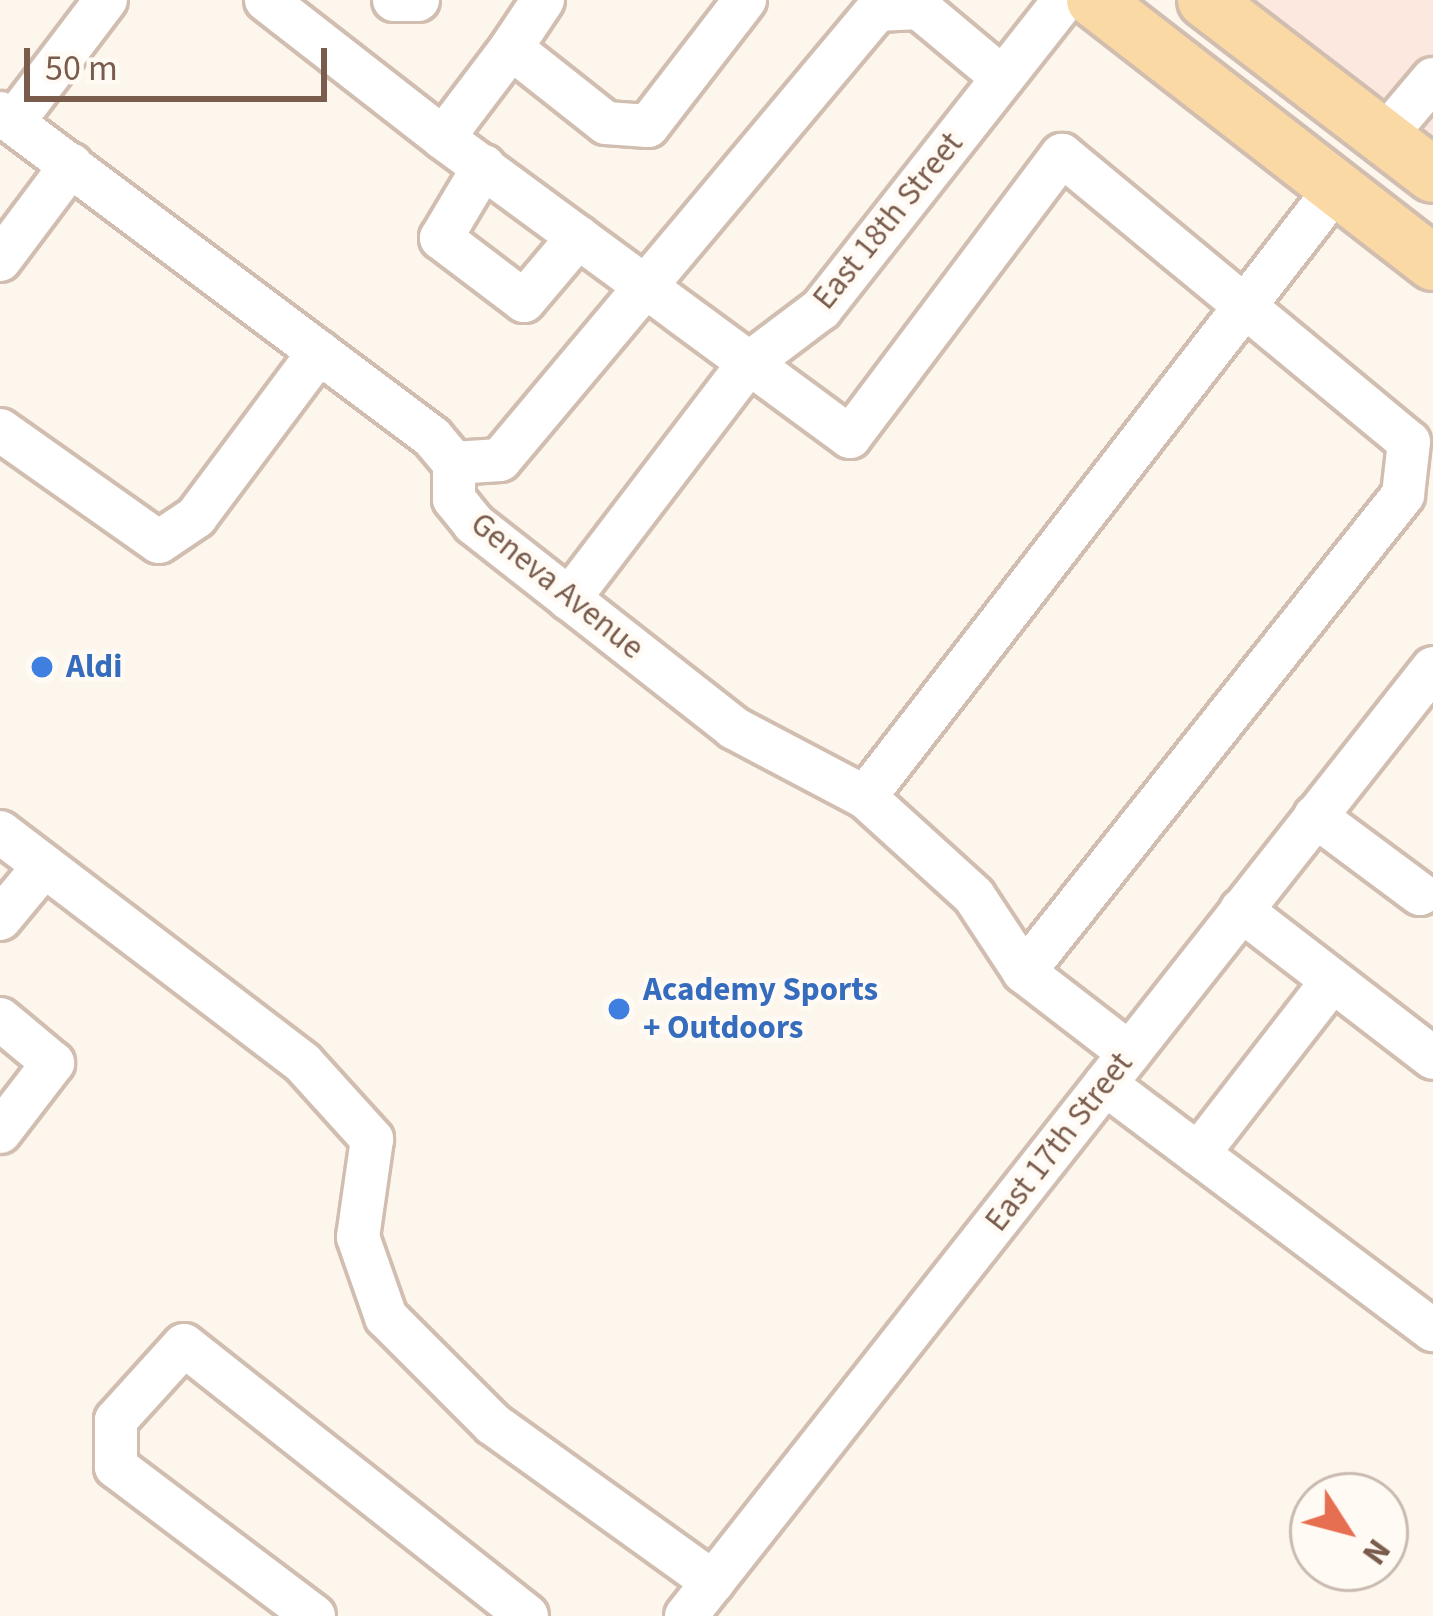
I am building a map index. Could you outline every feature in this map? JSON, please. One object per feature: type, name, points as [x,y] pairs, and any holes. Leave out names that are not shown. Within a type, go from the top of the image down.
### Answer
[{"type":"main road","points":[[1094,0],[1433,262]]},
{"type":"main road","points":[[1204,0],[1433,175]]},
{"type":"street","points":[[106,0],[7,117],[319,352],[454,463],[500,460],[877,10],[919,8],[1003,78]]},
{"type":"street","points":[[266,0],[443,138],[850,436],[1062,155],[1249,300],[1409,442],[1403,495],[1024,972]]},
{"type":"street","points":[[394,0],[418,0]]},
{"type":"street","points":[[443,138],[543,0]]},
{"type":"street","points":[[511,48],[606,123],[648,126],[745,0]]},
{"type":"street","name":"East 18th Street","points":[[568,599],[748,364],[821,309],[1064,0]]},
{"type":"street","points":[[1384,137],[1433,79]]},
{"type":"street","points":[[0,260],[71,165]]},
{"type":"street","points":[[484,166],[441,238],[524,301],[578,236]]},
{"type":"street","points":[[865,797],[1337,187]]},
{"type":"street","points":[[0,430],[159,542],[196,517],[319,352]]},
{"type":"street","name":"Geneva Avenue","points":[[454,463],[454,499],[474,524],[734,728],[865,797],[974,896],[1024,972],[1198,1154],[1433,1330]]},
{"type":"street","name":"East 17th Street","points":[[686,1616],[1433,668]]},
{"type":"street","points":[[1315,816],[1429,893]]},
{"type":"street","points":[[0,832],[303,1063],[372,1139],[358,1237],[386,1317],[493,1424],[713,1582]]},
{"type":"street","points":[[0,919],[44,866]]},
{"type":"street","points":[[1241,910],[1433,1058]]},
{"type":"street","points":[[1198,1154],[1333,981]]},
{"type":"street","points":[[0,1019],[53,1063],[0,1132]]},
{"type":"street","points":[[314,1616],[116,1467],[116,1420],[184,1345],[527,1616]]},
{"type":"shaded area","points":[[1256,0],[1433,0],[1433,142]]},
{"type":"place","name":"Aldi","points":[[42,667]]},
{"type":"place","name":"Academy Sports + Outdoors","points":[[619,1009]]}]
